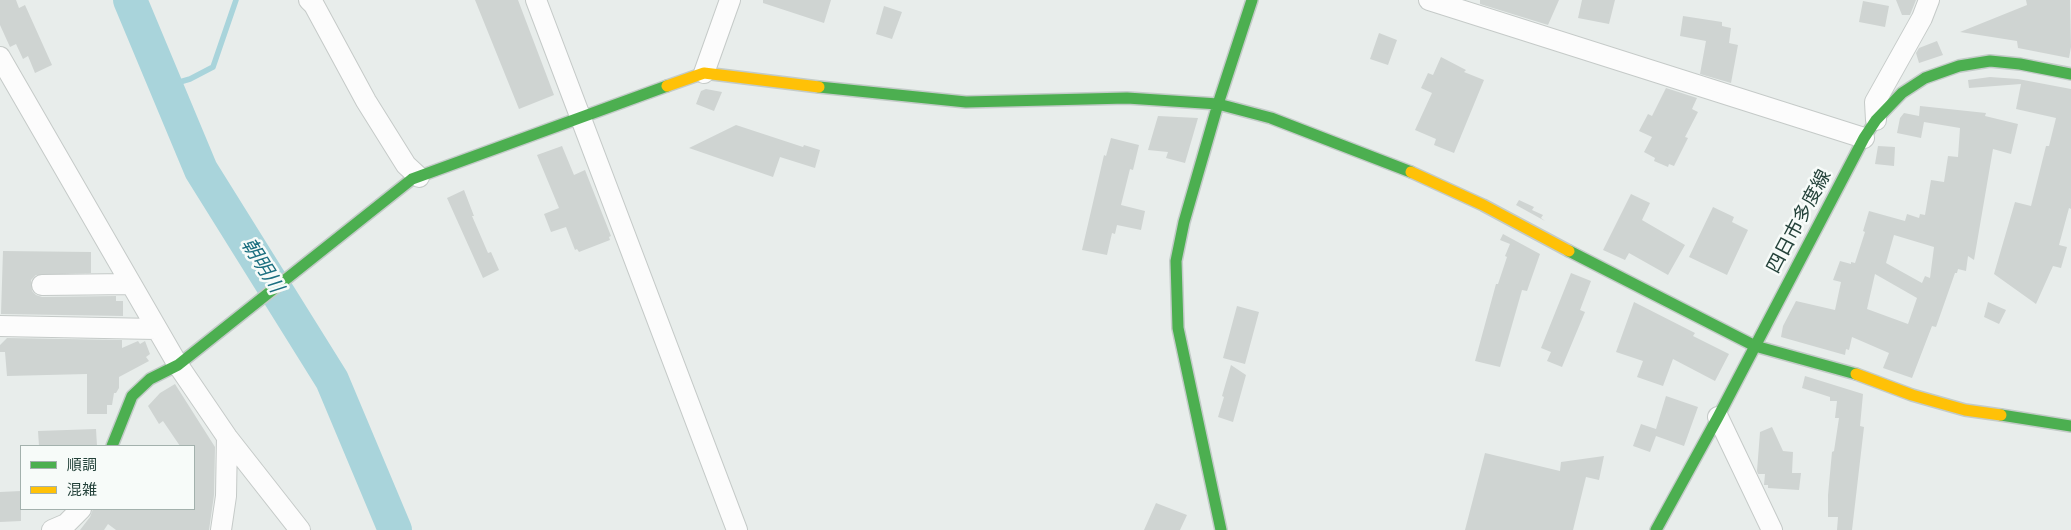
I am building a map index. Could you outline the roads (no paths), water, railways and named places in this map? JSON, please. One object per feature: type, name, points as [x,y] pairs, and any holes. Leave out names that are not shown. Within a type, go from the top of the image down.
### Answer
[{"type":"street","points":[[308,0],[314,5],[371,109],[415,178]]},
{"type":"street","points":[[536,0],[737,530]]},
{"type":"street","points":[[704,73],[730,0]]},
{"type":"street","points":[[1221,530],[1178,328],[1175,293],[1176,261],[1184,222],[1218,104],[1252,0]]},
{"type":"street","points":[[1430,0],[1864,138]]},
{"type":"street","points":[[1876,120],[1875,102],[1922,18],[1929,0]]},
{"type":"street","points":[[0,56],[178,365],[227,437],[300,530]]},
{"type":"street","name":"四日市多度線","points":[[1656,530],[1718,417],[1864,138],[1876,120],[1902,93],[1926,78],[1959,66],[1990,62],[2020,64],[2071,74]]},
{"type":"street","points":[[112,445],[132,396],[150,379],[178,365],[228,323],[415,178],[704,73],[767,82],[966,102],[1127,98],[1218,104],[1271,118],[1385,161],[1483,205],[1581,258],[1755,346],[1849,372],[1912,395],[1965,410],[2071,426]]},
{"type":"street","points":[[42,285],[130,284]]},
{"type":"street","points":[[0,326],[156,329]]},
{"type":"street","points":[[1718,417],[1772,530]]},
{"type":"street","points":[[221,530],[226,496],[227,437]]},
{"type":"street","points":[[52,530],[66,524],[80,510]]},
{"type":"waterway","name":"朝明川","points":[[130,0],[201,170],[332,380],[395,530]]},
{"type":"waterway","points":[[166,86],[190,79],[213,67],[236,0]]}]
